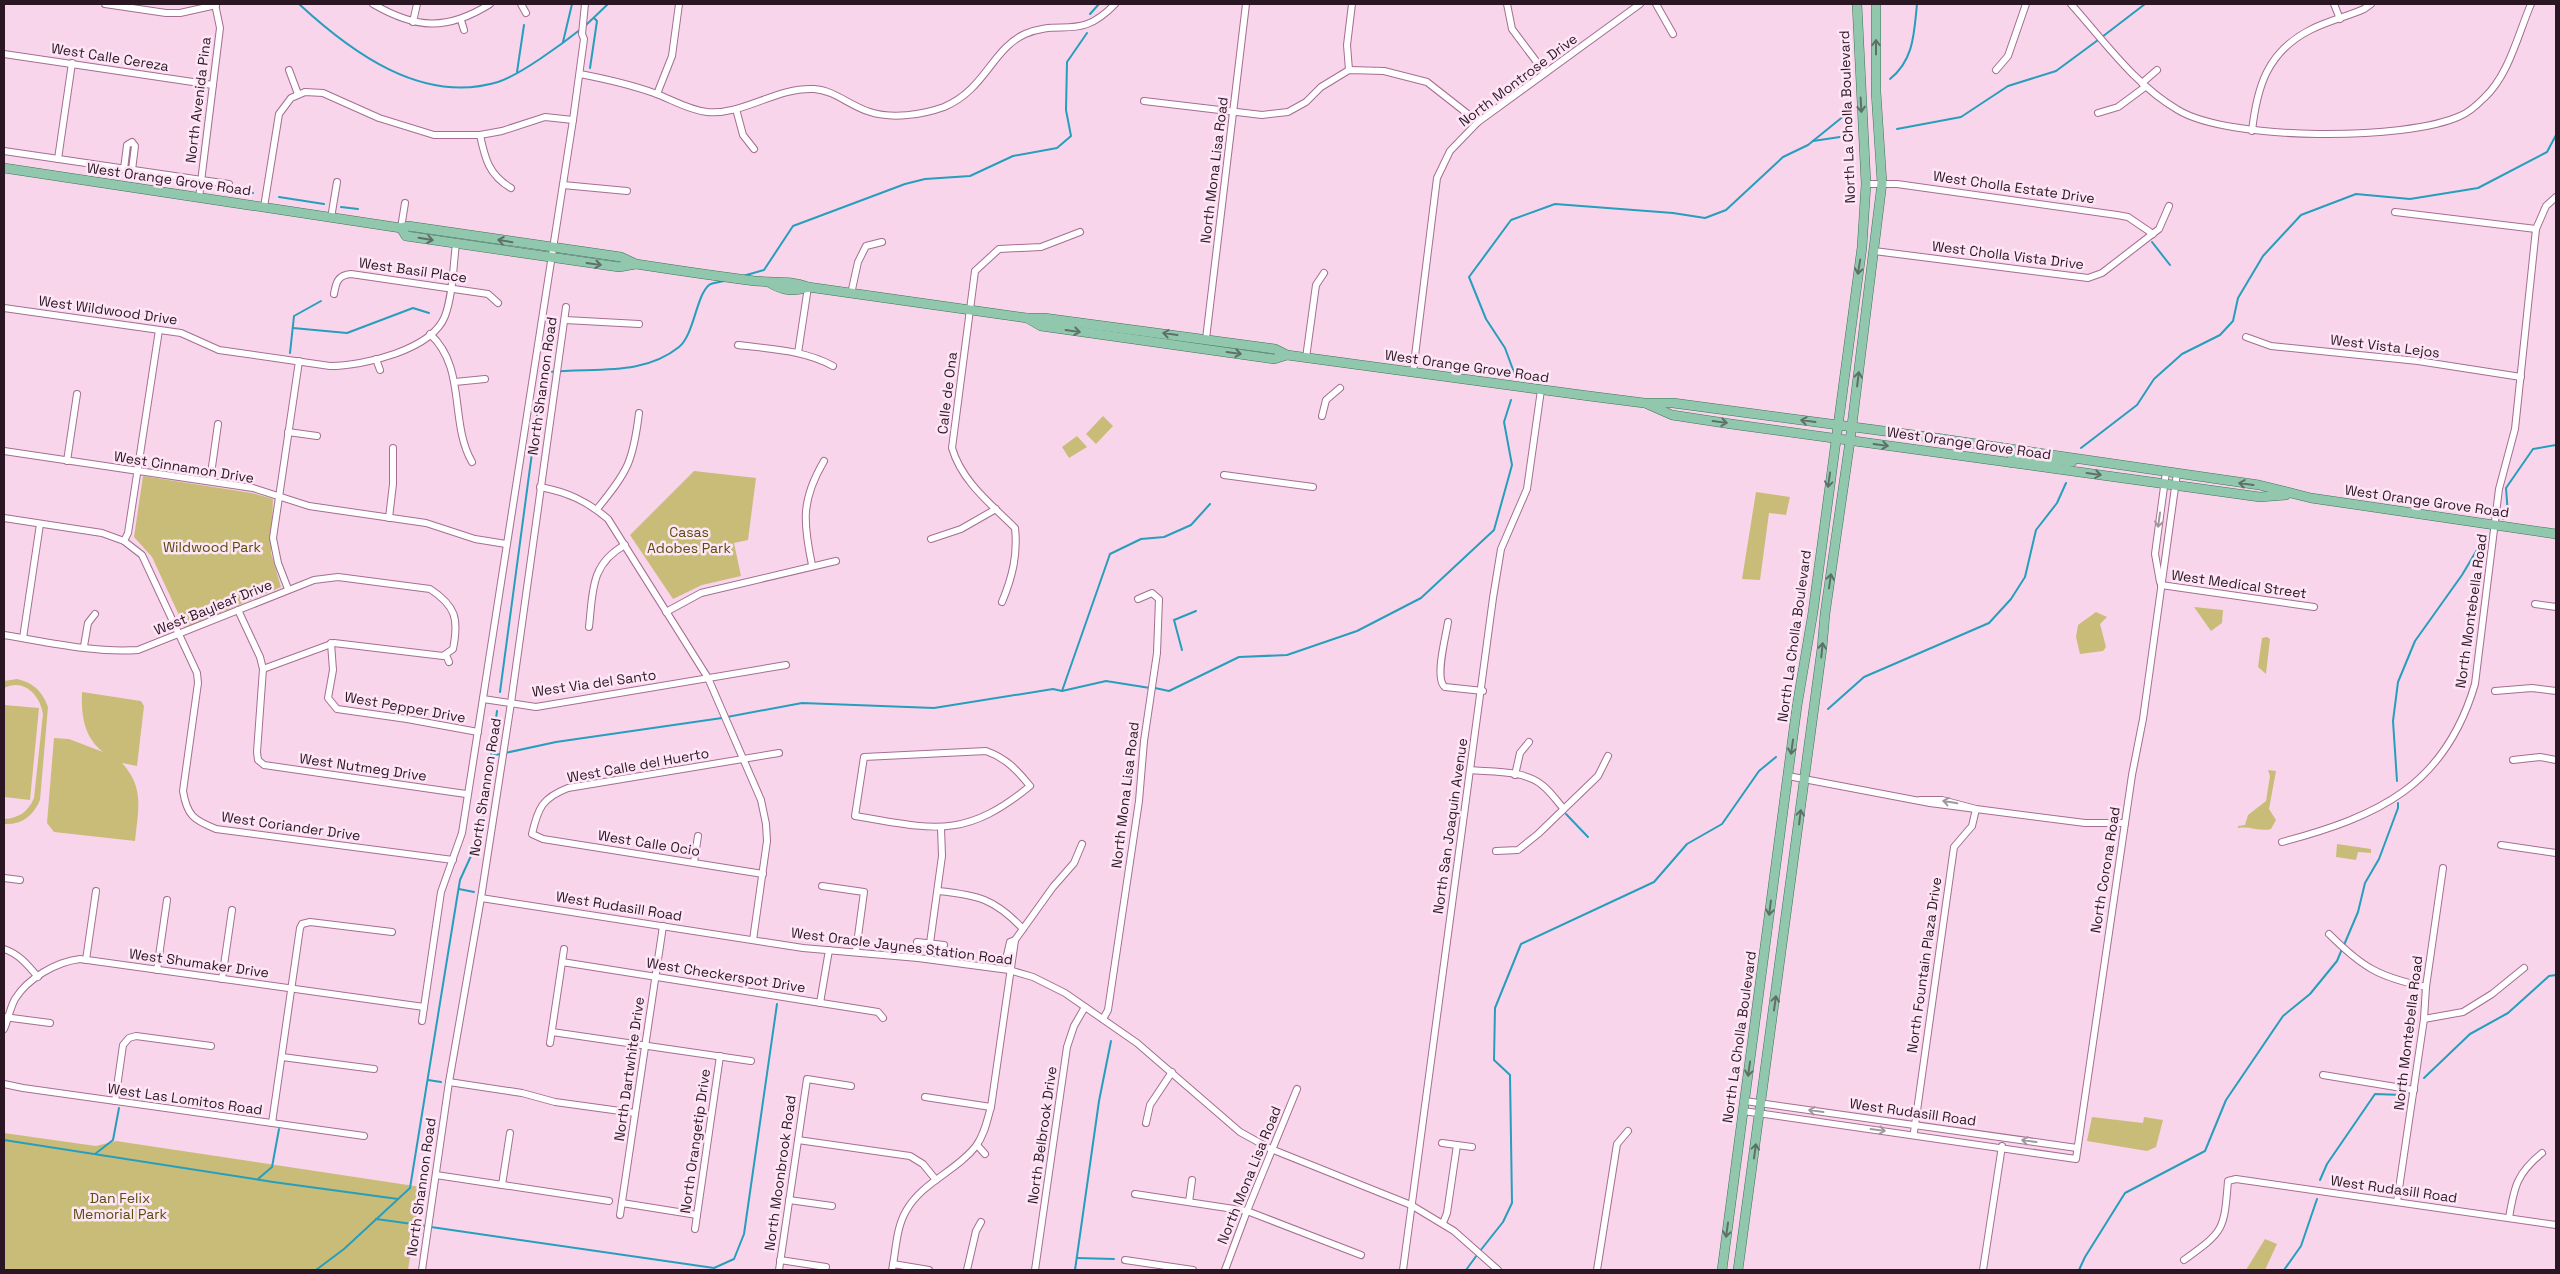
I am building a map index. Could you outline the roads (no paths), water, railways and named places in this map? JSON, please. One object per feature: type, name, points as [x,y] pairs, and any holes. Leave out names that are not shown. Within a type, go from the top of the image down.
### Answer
[{"type":"main road","name":"North La Cholla Boulevard","points":[[1722,1270],[1788,776],[1862,247],[1866,184],[1858,4]]},
{"type":"main road","name":"North La Cholla Boulevard","points":[[1738,1270],[1805,778],[1825,614],[1852,427],[1882,184],[1876,92],[1876,4]]},
{"type":"main road","name":"West Orange Grove Road","points":[[4,168],[331,218],[401,228],[408,226],[619,267],[636,264],[770,283],[781,289],[795,291],[808,287],[1027,318],[1044,318],[1274,349],[1286,355],[1541,390],[1644,403],[1673,403],[1838,425],[2177,473],[2259,486],[2293,495],[2556,534]]},
{"type":"main road","name":"West Orange Grove Road","points":[[401,228],[406,236],[456,244],[553,253]]},
{"type":"main road","name":"West Orange Grove Road","points":[[1027,318],[1041,326],[1157,343],[1274,359],[1286,355]]},
{"type":"main road","name":"West Orange Grove Road","points":[[1644,403],[1672,415],[1835,439],[2260,497],[2293,495]]},
{"type":"main road","points":[[2012,463],[2012,459],[2018,457],[2057,462],[2084,460]]},
{"type":"street","points":[[105,4],[166,13],[180,13],[215,4]]},
{"type":"street","name":"North Avenida Pina","points":[[199,198],[220,28],[215,4]]},
{"type":"street","points":[[373,4],[393,16],[413,22],[433,24],[461,20],[490,4]]},
{"type":"street","points":[[413,22],[417,4]]},
{"type":"street","points":[[521,4],[526,13]]},
{"type":"street","name":"North Shannon Road","points":[[422,1021],[441,892],[462,833],[466,794],[478,732],[580,74],[585,4]]},
{"type":"street","points":[[657,94],[672,56],[679,4]]},
{"type":"street","points":[[580,74],[615,80],[657,94],[682,105],[707,112],[736,110],[778,94],[801,89],[816,89],[830,92],[870,112],[907,115],[930,112],[965,96],[984,77],[1008,46],[1025,34],[1045,29],[1083,26],[1102,16],[1115,4]]},
{"type":"street","name":"North Mona Lisa Road","points":[[1206,340],[1246,4]]},
{"type":"street","points":[[1349,70],[1347,45],[1352,4]]},
{"type":"street","points":[[1508,4],[1512,29],[1545,73]]},
{"type":"street","name":"North Montrose Drive","points":[[1413,372],[1437,178],[1450,151],[1478,122],[1640,4]]},
{"type":"street","points":[[1656,4],[1673,34]]},
{"type":"street","points":[[1996,70],[2008,56],[2026,4]]},
{"type":"street","points":[[2071,4],[2143,85],[2179,112],[2208,124],[2252,131],[2324,134],[2420,128],[2460,116],[2485,98],[2502,73],[2530,4]]},
{"type":"street","points":[[2334,4],[2340,19]]},
{"type":"street","points":[[2252,131],[2255,103],[2262,79],[2276,58],[2292,40],[2311,29],[2340,19],[2371,4]]},
{"type":"street","points":[[461,20],[464,30]]},
{"type":"street","name":"West Calle Cereza","points":[[4,54],[212,85]]},
{"type":"street","points":[[58,159],[72,63]]},
{"type":"street","points":[[288,70],[298,94]]},
{"type":"street","points":[[1144,101],[1262,115],[1288,112],[1306,102],[1321,87],[1349,70],[1384,71],[1427,82],[1478,122]]},
{"type":"street","points":[[2098,113],[2118,107],[2157,70]]},
{"type":"street","points":[[264,207],[279,114],[286,103],[298,94],[314,91],[323,93],[379,118],[420,132],[450,136],[480,135],[502,131],[540,118],[573,120]]},
{"type":"street","points":[[736,110],[743,135],[754,149]]},
{"type":"street","points":[[480,135],[487,164],[499,181],[511,188]]},
{"type":"street","name":"West Orange Grove Road","points":[[124,169],[127,145],[132,142],[135,146],[132,170]]},
{"type":"street","name":"West Orange Grove Road","points":[[4,151],[229,184]]},
{"type":"street","points":[[331,218],[337,182]]},
{"type":"street","name":"West Cholla Estate Drive","points":[[1866,184],[1897,184],[2118,215],[2128,217],[2153,234]]},
{"type":"street","points":[[563,185],[627,192]]},
{"type":"street","name":"North Montebella Road","points":[[2282,842],[2318,832],[2396,800],[2426,773],[2453,740],[2467,710],[2475,684],[2496,526],[2499,489],[2515,429],[2536,229],[2546,206],[2556,197]]},
{"type":"street","points":[[401,228],[405,204]]},
{"type":"street","name":"West Cholla Vista Drive","points":[[1874,251],[2088,278],[2102,273],[2153,234],[2164,222],[2169,206]]},
{"type":"street","points":[[2395,212],[2536,229]]},
{"type":"street","name":"Calle de Ona","points":[[1002,602],[1012,579],[1017,543],[1015,528],[965,477],[957,465],[952,448],[975,272],[999,248],[1041,247],[1080,232]]},
{"type":"street","points":[[852,294],[858,262],[866,246],[882,242]]},
{"type":"street","name":"West Wildwood Drive","points":[[4,308],[181,333],[219,350],[330,366],[348,366],[376,359],[418,343],[430,334],[444,317],[456,244]]},
{"type":"street","points":[[1306,358],[1316,285],[1324,273]]},
{"type":"street","name":"West Basil Place","points":[[334,294],[336,281],[340,277],[351,274],[488,294],[498,303]]},
{"type":"street","points":[[798,353],[808,287]]},
{"type":"street","name":"North Shannon Road","points":[[422,1270],[449,1082],[481,898],[511,703],[566,306]]},
{"type":"street","points":[[564,320],[639,324]]},
{"type":"street","points":[[124,541],[128,533],[159,330]]},
{"type":"street","points":[[430,334],[447,354],[455,382],[464,448],[472,462]]},
{"type":"street","name":"West Vista Lejos","points":[[2246,337],[2271,346],[2382,357],[2521,377]]},
{"type":"street","points":[[738,345],[798,353],[819,358],[833,366]]},
{"type":"street","points":[[376,359],[380,370]]},
{"type":"street","points":[[288,590],[278,562],[273,538],[299,361]]},
{"type":"street","points":[[455,382],[485,379]]},
{"type":"street","points":[[1322,416],[1326,400],[1340,388]]},
{"type":"street","name":"North San Joaquin Avenue","points":[[1403,1270],[1501,549],[1527,489],[1541,390]]},
{"type":"street","points":[[67,461],[77,394]]},
{"type":"street","points":[[597,509],[628,468],[635,448],[639,413]]},
{"type":"street","points":[[210,481],[218,424]]},
{"type":"street","points":[[288,432],[317,436]]},
{"type":"street","points":[[389,518],[393,484],[393,448]]},
{"type":"street","name":"West Cinnamon Drive","points":[[4,451],[253,488],[308,506],[436,526],[475,539],[506,544]]},
{"type":"street","points":[[812,565],[804,528],[807,501],[812,481],[824,461]]},
{"type":"street","name":"North Corona Road","points":[[2161,585],[2155,554],[2166,472]]},
{"type":"street","name":"North Corona Road","points":[[2076,1159],[2125,824],[2143,719],[2177,473]]},
{"type":"street","points":[[1224,475],[1313,487]]},
{"type":"street","points":[[540,487],[574,496],[597,509],[608,519],[708,678],[761,800],[766,824],[763,874],[753,940]]},
{"type":"street","points":[[931,539],[961,529],[996,509]]},
{"type":"street","name":"West Coriander Drive","points":[[4,518],[102,533],[124,541],[142,555],[197,673],[198,683],[183,792],[186,809],[198,821],[216,829],[453,860]]},
{"type":"street","points":[[23,638],[40,524]]},
{"type":"street","points":[[589,627],[594,582],[598,568],[608,556],[625,545]]},
{"type":"street","points":[[666,612],[701,593],[836,560]]},
{"type":"street","name":"West Bayleaf Drive","points":[[4,635],[124,651],[138,650],[180,635],[314,580],[338,577],[430,589],[443,597],[452,608],[457,622],[453,649],[446,655]]},
{"type":"street","name":"West Medical Street","points":[[2161,585],[2314,607]]},
{"type":"street","name":"North Mona Lisa Road","points":[[1103,1019],[1108,1010],[1119,936],[1157,653],[1156,632],[1160,606],[1159,599],[1152,593],[1138,600]]},
{"type":"street","points":[[2535,604],[2556,607]]},
{"type":"street","points":[[238,610],[260,657],[263,669],[332,643],[350,643],[436,656],[446,655],[449,662]]},
{"type":"street","points":[[84,646],[88,623],[95,614]]},
{"type":"street","points":[[1448,622],[1439,676],[1441,685],[1445,688],[1483,691]]},
{"type":"street","name":"West Pepper Drive","points":[[332,643],[333,670],[328,698],[329,705],[336,709],[407,718],[478,732]]},
{"type":"street","name":"West Via del Santo","points":[[483,699],[536,707],[786,665]]},
{"type":"street","name":"West Nutmeg Drive","points":[[263,669],[258,761],[272,768],[466,794]]},
{"type":"street","points":[[2495,690],[2532,688],[2556,691]]},
{"type":"street","points":[[1515,775],[1520,753],[1529,742]]},
{"type":"street","points":[[986,751],[998,755],[1011,764],[1030,786],[996,811],[972,822],[942,828],[926,828],[855,816],[864,756],[986,751]]},
{"type":"street","name":"West Calle del Huerto","points":[[532,834],[542,805],[552,794],[568,788],[778,753]]},
{"type":"street","points":[[1496,851],[1518,850],[1598,776],[1608,756]]},
{"type":"street","points":[[2513,760],[2540,757],[2556,760]]},
{"type":"street","points":[[1470,770],[1515,775],[1538,782],[1563,808]]},
{"type":"street","points":[[1788,776],[1976,809],[2085,823],[2125,824]]},
{"type":"street","name":"North Fountain Plaza Drive","points":[[1914,1128],[1954,847],[1972,826],[1976,809]]},
{"type":"street","points":[[930,943],[942,856],[942,828]]},
{"type":"street","name":"West Calle Ocio","points":[[532,834],[543,839],[763,874]]},
{"type":"street","points":[[694,862],[698,836]]},
{"type":"street","points":[[929,1270],[893,1267],[905,1213],[915,1198],[977,1145],[985,1130],[991,1106],[1011,961],[1007,955],[1010,942],[1016,940],[1053,887],[1074,863],[1082,844]]},
{"type":"street","points":[[2501,845],[2556,853]]},
{"type":"street","name":"North Montebella Road","points":[[2397,1202],[2424,1019],[2426,987],[2443,868]]},
{"type":"street","points":[[4,878],[20,880]]},
{"type":"street","points":[[822,886],[864,892],[856,951]]},
{"type":"street","points":[[86,960],[96,891]]},
{"type":"street","points":[[938,891],[973,895],[992,901],[1009,914],[1023,929]]},
{"type":"street","name":"West Rudasill Road","points":[[481,898],[753,940]]},
{"type":"street","points":[[157,970],[167,900]]},
{"type":"street","points":[[222,979],[232,910]]},
{"type":"street","points":[[272,1123],[290,988],[302,922],[316,922],[392,932]]},
{"type":"street","name":"North Dartwhite Drive","points":[[620,1215],[663,926]]},
{"type":"street","points":[[2329,934],[2350,955],[2372,971],[2396,981],[2426,987]]},
{"type":"street","name":"West Oracle Jaynes Station Road","points":[[753,940],[803,948],[856,951],[1009,970],[1033,977],[1103,1019],[1172,1072],[1240,1132],[1271,1149],[1411,1205],[1444,1223],[1498,1270]]},
{"type":"street","points":[[917,942],[944,945]]},
{"type":"street","points":[[550,1043],[564,948]]},
{"type":"street","points":[[4,949],[13,952],[38,977]]},
{"type":"street","points":[[820,1003],[829,950]]},
{"type":"street","name":"West Shumaker Drive","points":[[4,1029],[6,1018],[14,1000],[38,977],[62,962],[86,960],[424,1007]]},
{"type":"street","name":"West Checkerspot Drive","points":[[562,962],[878,1012],[883,1018]]},
{"type":"street","points":[[2424,1019],[2463,1012],[2492,994],[2524,968]]},
{"type":"street","name":"North Belbrook Drive","points":[[1035,1270],[1067,1047],[1074,1026],[1085,1007]]},
{"type":"street","points":[[6,1018],[50,1023]]},
{"type":"street","points":[[552,1032],[751,1061]]},
{"type":"street","points":[[116,1101],[126,1038],[136,1036],[211,1046]]},
{"type":"street","name":"North Orangetip Drive","points":[[695,1229],[720,1056]]},
{"type":"street","points":[[282,1057],[374,1069]]},
{"type":"street","points":[[1146,1123],[1150,1105],[1172,1072]]},
{"type":"street","points":[[2323,1075],[2414,1090]]},
{"type":"street","name":"North Moonbrook Road","points":[[779,1270],[807,1079],[851,1086]]},
{"type":"street","points":[[449,1082],[522,1093],[555,1102],[636,1113]]},
{"type":"street","name":"West Las Lomitos Road","points":[[4,1084],[364,1136]]},
{"type":"street","name":"North Mona Lisa Road","points":[[1225,1270],[1246,1211],[1297,1089]]},
{"type":"street","points":[[925,1096],[991,1106]]},
{"type":"street","name":"West Rudasill Road","points":[[1745,1101],[1914,1128],[2077,1148]]},
{"type":"street","name":"West Rudasill Road","points":[[1743,1111],[2002,1146],[2076,1159]]},
{"type":"street","points":[[1597,1270],[1617,1144],[1628,1131]]},
{"type":"street","points":[[502,1185],[510,1133]]},
{"type":"street","points":[[798,1140],[910,1156],[923,1164],[936,1180]]},
{"type":"street","points":[[1442,1143],[1472,1147]]},
{"type":"street","points":[[977,1145],[985,1154]]},
{"type":"street","points":[[1444,1223],[1448,1212],[1457,1145]]},
{"type":"street","points":[[1983,1270],[2002,1146]]},
{"type":"street","points":[[2509,1218],[2513,1192],[2526,1166],[2542,1153]]},
{"type":"street","points":[[436,1175],[609,1201]]},
{"type":"street","name":"West Rudasill Road","points":[[2184,1260],[2215,1238],[2225,1216],[2228,1182],[2236,1179],[2556,1225]]},
{"type":"street","points":[[1189,1202],[1192,1180]]},
{"type":"street","points":[[1135,1194],[1246,1211],[1361,1256]]},
{"type":"street","points":[[789,1200],[832,1206]]},
{"type":"street","points":[[622,1203],[697,1215]]},
{"type":"street","points":[[967,1270],[976,1231],[982,1222]]},
{"type":"street","points":[[780,1260],[826,1267]]},
{"type":"street","points":[[1125,1260],[1193,1270]]},
{"type":"waterway","points":[[299,4],[341,40],[365,56],[390,70],[415,80],[442,86],[470,87],[498,82],[518,73],[581,29]]},
{"type":"waterway","points":[[563,42],[572,4]]},
{"type":"waterway","points":[[585,26],[608,4]]},
{"type":"waterway","points":[[1090,14],[1099,4]]},
{"type":"waterway","points":[[1890,79],[1898,72],[1908,55],[1917,4]]},
{"type":"waterway","points":[[2102,37],[2145,4]]},
{"type":"waterway","points":[[590,68],[597,21],[594,18]]},
{"type":"waterway","points":[[517,72],[524,25]]},
{"type":"waterway","points":[[743,276],[764,270],[793,226],[905,184],[925,179],[970,176],[1013,156],[1057,148],[1071,136],[1066,110],[1067,62],[1087,33]]},
{"type":"waterway","points":[[1897,129],[1961,117],[2008,86],[2056,71],[2098,40]]},
{"type":"waterway","points":[[1515,375],[1505,348],[1486,319],[1469,277],[1511,220],[1555,204],[1673,213],[1705,218],[1726,210],[1783,157],[1808,145],[1845,115]]},
{"type":"waterway","points":[[2081,448],[2137,405],[2154,379],[2182,354],[2220,335],[2233,321],[2238,298],[2263,256],[2301,215],[2356,194],[2410,199],[2478,188],[2547,152],[2556,135]]},
{"type":"waterway","points":[[1813,141],[1840,137]]},
{"type":"waterway","points":[[232,190],[253,193]]},
{"type":"waterway","points":[[279,197],[324,204]]},
{"type":"waterway","points":[[341,207],[358,209]]},
{"type":"waterway","points":[[2152,242],[2170,265]]},
{"type":"waterway","points":[[500,692],[542,378],[549,372],[633,367],[665,356],[679,347],[684,341],[705,290],[710,284],[724,281]]},
{"type":"waterway","points":[[290,353],[294,316],[321,301]]},
{"type":"waterway","points":[[293,328],[347,333],[413,308],[429,313]]},
{"type":"waterway","points":[[1155,688],[1169,691],[1239,657],[1287,655],[1357,631],[1421,598],[1494,530],[1512,465],[1504,422],[1511,400]]},
{"type":"waterway","points":[[2503,519],[2508,515],[2506,488],[2533,449],[2556,445]]},
{"type":"waterway","points":[[1828,709],[1864,677],[1989,623],[2011,599],[2025,577],[2036,530],[2057,503],[2066,483]]},
{"type":"waterway","points":[[1062,691],[1110,554],[1141,539],[1164,537],[1191,525],[1210,504]]},
{"type":"waterway","points":[[2397,781],[2393,721],[2398,682],[2415,641],[2462,575],[2484,538]]},
{"type":"waterway","points":[[1182,650],[1174,620],[1196,611]]},
{"type":"waterway","points":[[727,717],[802,703],[934,708],[1053,689],[1062,691],[1106,681],[1150,688]]},
{"type":"waterway","points":[[316,1270],[344,1249],[410,1188],[460,880],[480,836],[497,711]]},
{"type":"waterway","points":[[505,753],[556,742],[722,718]]},
{"type":"waterway","points":[[490,756],[500,754]]},
{"type":"waterway","points":[[1480,1251],[1503,1222],[1512,1203],[1510,1075],[1494,1060],[1495,1008],[1521,944],[1654,882],[1687,844],[1722,824],[1759,771],[1776,757]]},
{"type":"waterway","points":[[2344,945],[2358,912],[2365,883],[2379,859],[2398,808],[2398,803]]},
{"type":"waterway","points":[[1566,814],[1588,837]]},
{"type":"waterway","points":[[459,889],[474,892]]},
{"type":"waterway","points":[[2079,1270],[2085,1257],[2125,1193],[2205,1151],[2226,1100],[2283,1016],[2310,994],[2337,961],[2342,949]]},
{"type":"waterway","points":[[2424,1078],[2470,1034],[2508,1013],[2549,976],[2556,975]]},
{"type":"waterway","points":[[431,1227],[714,1268],[734,1259],[744,1234],[777,1004]]},
{"type":"waterway","points":[[1075,1270],[1099,1101],[1111,1041]]},
{"type":"waterway","points":[[428,1080],[441,1082]]},
{"type":"waterway","points":[[2320,1180],[2327,1164],[2375,1094],[2403,1095]]},
{"type":"waterway","points":[[95,1154],[113,1140],[119,1108]]},
{"type":"waterway","points":[[258,1179],[272,1167],[279,1129]]},
{"type":"waterway","points":[[4,1140],[273,1182],[398,1199]]},
{"type":"waterway","points":[[2284,1270],[2301,1246],[2317,1199]]},
{"type":"waterway","points":[[376,1219],[427,1226]]},
{"type":"waterway","points":[[1466,1270],[1477,1255]]},
{"type":"waterway","points":[[1077,1258],[1114,1259]]},
{"type":"park label","name":"Casas Adobes Park","points":[[689,540]]},
{"type":"park label","name":"Wildwood Park","points":[[212,547]]},
{"type":"park label","name":"Dan Felix Memorial Park","points":[[120,1206]]}]
